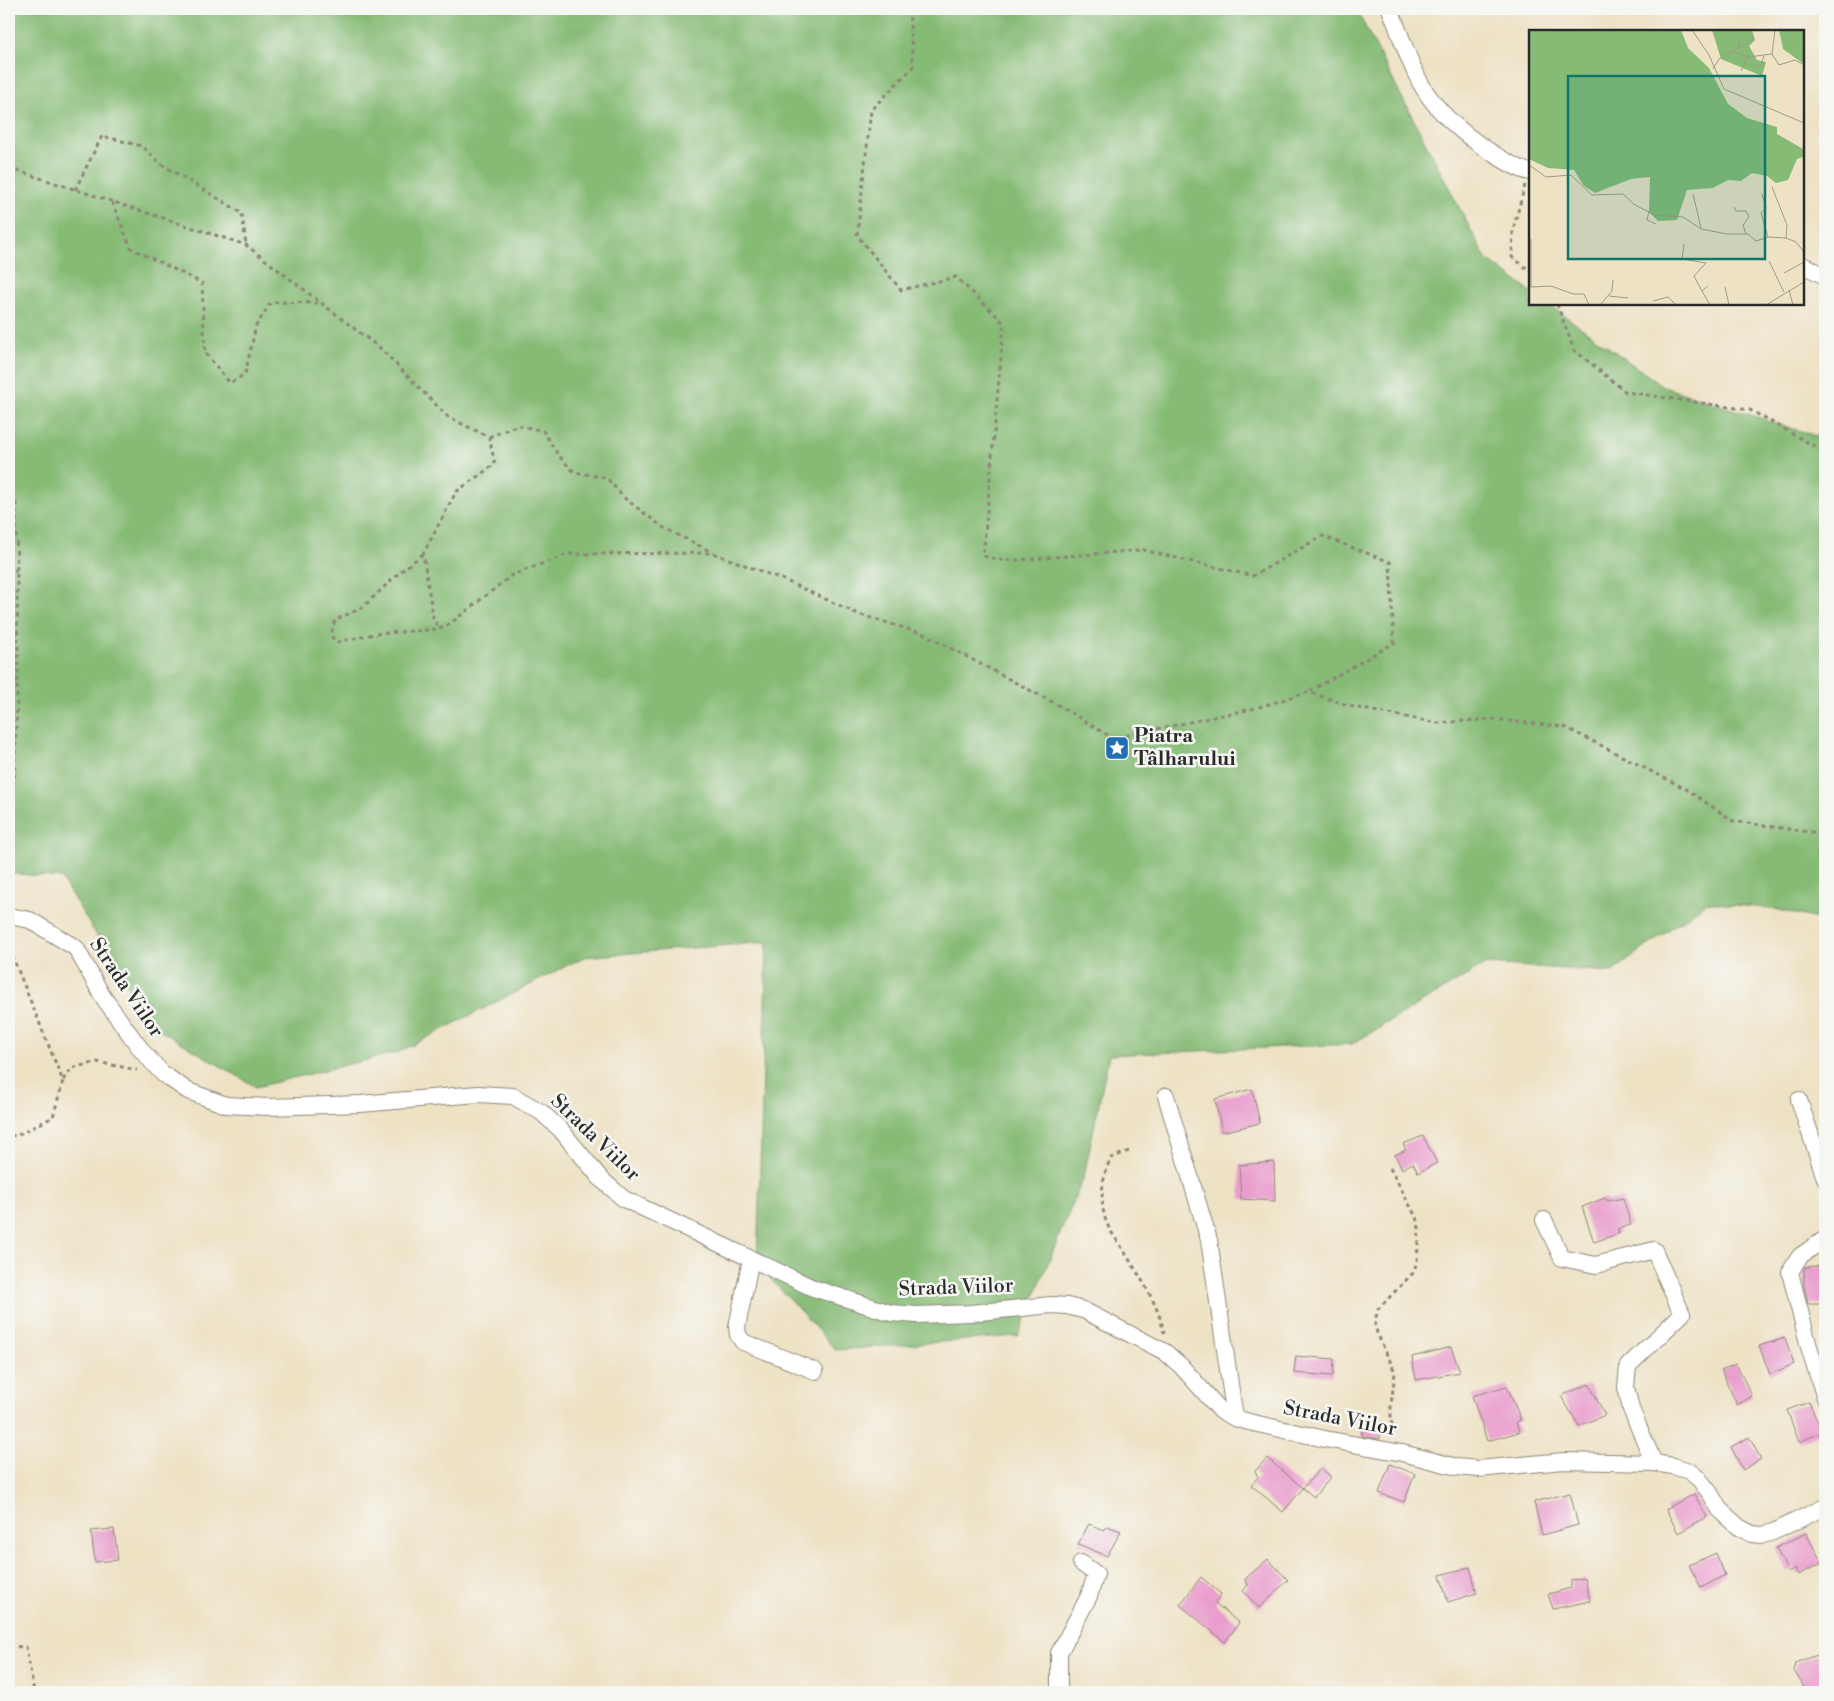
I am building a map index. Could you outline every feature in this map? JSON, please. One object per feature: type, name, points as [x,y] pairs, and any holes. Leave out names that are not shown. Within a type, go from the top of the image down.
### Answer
[{"type":"street","points":[[1390,9],[1421,83],[1434,104],[1452,122],[1482,146],[1529,172]]},
{"type":"street","points":[[1804,266],[1825,276]]},
{"type":"street","name":"Strada Viilor","points":[[9,916],[30,920],[76,948],[103,997],[142,1051],[164,1074],[188,1091],[226,1105],[268,1107],[360,1104],[478,1094],[513,1096],[541,1112],[560,1129],[601,1179],[624,1199],[812,1288],[891,1313],[917,1315],[970,1313],[1044,1306],[1068,1306],[1083,1310],[1165,1352],[1181,1366],[1221,1410],[1235,1418],[1326,1439],[1402,1453],[1457,1467],[1478,1469],[1564,1461],[1654,1463],[1673,1466],[1689,1471],[1699,1479],[1720,1510],[1739,1527],[1752,1534],[1762,1535],[1773,1532],[1825,1507]]},
{"type":"street","points":[[1166,1096],[1209,1240],[1235,1418]]},
{"type":"street","points":[[1799,1100],[1825,1178]]},
{"type":"street","points":[[1544,1220],[1562,1258],[1596,1265],[1654,1250],[1682,1314],[1628,1366],[1626,1387],[1631,1409],[1654,1463]]},
{"type":"street","points":[[1825,1239],[1800,1256],[1790,1272],[1808,1347],[1825,1398]]},
{"type":"street","points":[[751,1259],[737,1327],[738,1335],[743,1342],[815,1371]]},
{"type":"street","points":[[1059,1692],[1059,1653],[1089,1596],[1096,1574],[1082,1563]]},
{"type":"path","points":[[9,168],[246,245],[381,349],[448,417],[488,437],[518,425],[543,431],[559,456],[574,472],[607,478],[623,497],[664,528],[713,553],[784,580],[858,614],[924,634],[1058,705],[1116,740],[1124,736],[1256,708],[1309,692],[1394,643],[1390,562],[1322,536],[1253,576],[1143,550],[1005,561],[982,556],[1004,322],[956,277],[902,290],[857,235],[871,110],[913,67],[909,9]]},
{"type":"path","points":[[75,190],[102,136],[142,146],[161,164],[242,213],[246,245]]},
{"type":"path","points":[[1529,172],[1513,230],[1512,257],[1529,270]]},
{"type":"path","points":[[111,201],[131,248],[202,283],[205,353],[230,383],[245,374],[256,326],[271,302],[321,303]]},
{"type":"path","points":[[1557,305],[1574,350],[1626,392],[1750,410],[1825,452]]},
{"type":"path","points":[[488,437],[495,464],[456,492],[423,554],[401,570],[362,608],[335,620],[331,636],[337,642],[374,634],[440,629],[451,623],[512,575],[568,554],[713,553]]},
{"type":"path","points":[[9,498],[16,503],[18,669],[14,781],[9,800]]},
{"type":"path","points":[[423,554],[433,617],[440,629]]},
{"type":"path","points":[[9,577],[17,569]]},
{"type":"path","points":[[1309,692],[1354,707],[1437,723],[1492,719],[1565,728],[1686,789],[1733,821],[1809,832],[1825,832]]},
{"type":"path","points":[[9,948],[63,1081]]},
{"type":"path","points":[[9,1135],[16,1136],[53,1117],[63,1081],[72,1068],[97,1062],[164,1074]]},
{"type":"path","points":[[1129,1151],[1111,1158],[1105,1168],[1103,1209],[1106,1222],[1151,1297],[1161,1319],[1165,1352]]},
{"type":"path","points":[[1390,1168],[1416,1217],[1419,1228],[1417,1262],[1413,1274],[1378,1309],[1375,1325],[1395,1372],[1391,1421],[1402,1453]]},
{"type":"path","points":[[9,1646],[26,1647],[34,1692]]},
{"type":"green space","points":[[9,9],[1356,9],[1486,259],[1529,290],[1529,305],[1549,305],[1664,387],[1825,439],[1825,921],[1775,909],[1707,902],[1612,972],[1486,964],[1352,1044],[1109,1055],[1084,1176],[1018,1336],[836,1350],[757,1264],[767,942],[584,957],[399,1052],[256,1087],[153,1026],[61,878],[9,873]]},
{"type":"building","points":[[1252,1089],[1260,1123],[1222,1132],[1215,1099]]},
{"type":"building","points":[[1423,1136],[1437,1163],[1418,1173],[1413,1163],[1402,1169],[1395,1155],[1406,1150],[1403,1144]]},
{"type":"building","points":[[1274,1162],[1275,1201],[1241,1199],[1239,1165]]},
{"type":"building","points":[[1605,1198],[1607,1201],[1623,1198],[1631,1225],[1617,1229],[1620,1233],[1594,1242],[1582,1207]]},
{"type":"building","points":[[1825,1265],[1825,1304],[1808,1304],[1804,1286],[1804,1269],[1805,1267]]},
{"type":"building","points":[[1785,1338],[1794,1364],[1770,1374],[1759,1346]]},
{"type":"building","points":[[1451,1347],[1460,1372],[1416,1380],[1412,1357]]},
{"type":"building","points":[[1296,1356],[1334,1359],[1333,1376],[1294,1373]]},
{"type":"building","points":[[1736,1364],[1752,1396],[1737,1405],[1721,1370]]},
{"type":"building","points":[[1589,1384],[1605,1415],[1579,1426],[1561,1396]]},
{"type":"building","points":[[1507,1386],[1521,1420],[1516,1422],[1519,1432],[1487,1441],[1472,1396]]},
{"type":"building","points":[[1809,1402],[1822,1432],[1799,1442],[1787,1410]]},
{"type":"building","points":[[1361,1421],[1380,1422],[1380,1439],[1362,1436]]},
{"type":"building","points":[[1749,1437],[1761,1459],[1743,1470],[1731,1447]]},
{"type":"building","points":[[1267,1458],[1303,1488],[1283,1512],[1251,1485],[1258,1477],[1255,1471]]},
{"type":"building","points":[[1390,1464],[1415,1474],[1404,1502],[1379,1493]]},
{"type":"building","points":[[1321,1468],[1331,1477],[1314,1497],[1303,1488]]},
{"type":"building","points":[[1570,1493],[1578,1525],[1542,1535],[1534,1502]]},
{"type":"building","points":[[1694,1494],[1707,1517],[1678,1533],[1666,1509]]},
{"type":"building","points":[[1089,1524],[1103,1530],[1107,1526],[1121,1531],[1107,1556],[1078,1544]]},
{"type":"building","points":[[114,1529],[118,1560],[95,1562],[91,1531]]},
{"type":"building","points":[[1806,1533],[1822,1563],[1798,1575],[1795,1568],[1788,1572],[1776,1548]]},
{"type":"building","points":[[1716,1553],[1725,1575],[1701,1588],[1689,1565]]},
{"type":"building","points":[[1268,1559],[1288,1580],[1259,1608],[1243,1591],[1248,1585],[1245,1579]]},
{"type":"building","points":[[1470,1567],[1477,1593],[1448,1602],[1440,1575]]},
{"type":"building","points":[[1201,1577],[1221,1594],[1215,1603],[1239,1623],[1225,1642],[1180,1605]]},
{"type":"building","points":[[1585,1578],[1590,1601],[1553,1609],[1548,1594],[1571,1588],[1571,1580]]},
{"type":"building","points":[[1825,1652],[1825,1687],[1807,1692],[1794,1671],[1796,1663]]},
{"type":"place","name":"Piatra Tâlharului","points":[[1117,748]]}]
